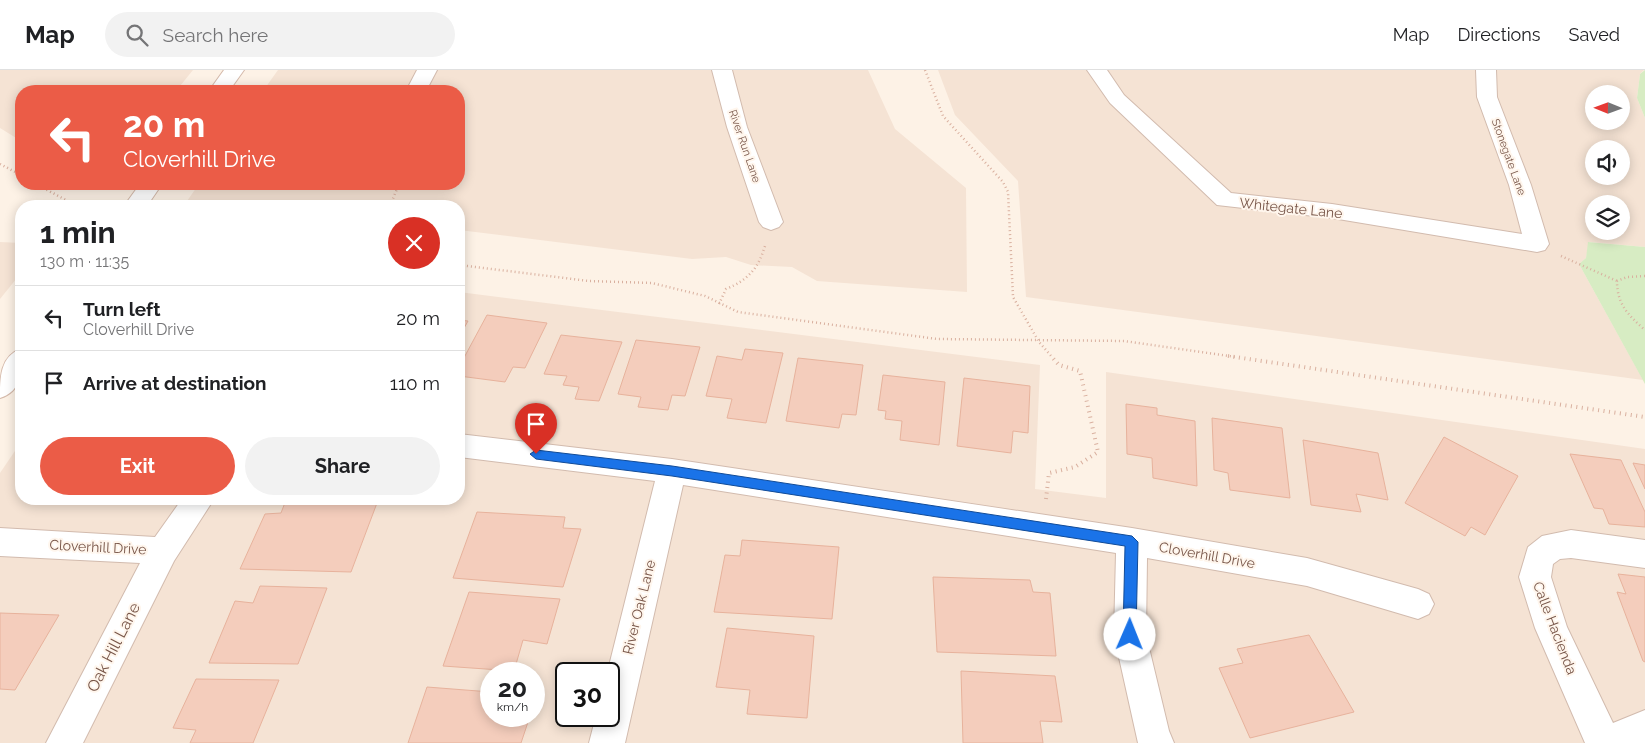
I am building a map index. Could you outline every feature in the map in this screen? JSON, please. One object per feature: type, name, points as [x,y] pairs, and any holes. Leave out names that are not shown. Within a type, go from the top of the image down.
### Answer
[{"type":"street","points":[[223,85],[234,70]]},
{"type":"street","points":[[419,85],[427,70]]},
{"type":"street","name":"River Run Lane","points":[[722,70],[737,127],[771,222]]},
{"type":"street","name":"Whitegate Lane","points":[[1097,70],[1117,98],[1225,200],[1332,212],[1537,244]]},
{"type":"street","name":"Stonegate Lane","points":[[1486,70],[1487,97],[1520,185],[1537,244]]},
{"type":"street","points":[[0,388],[15,367]]},
{"type":"street","name":"Cloverhill Drive","points":[[465,446],[672,471],[1042,527],[1307,572],[1418,604]]},
{"type":"street","name":"River Oak Lane","points":[[606,743],[672,471]]},
{"type":"street","name":"Cloverhill Drive","points":[[0,542],[163,551],[195,505]]},
{"type":"street","points":[[1132,542],[1130,635],[1152,735],[1156,743]]},
{"type":"street","name":"Calle Hacienda","points":[[1607,743],[1592,720],[1551,628],[1535,577],[1539,557],[1554,546],[1571,544],[1645,554]]},
{"type":"street","name":"Oak Hill Lane","points":[[64,743],[163,551]]},
{"type":"street","points":[[1607,743],[1645,728]]},
{"type":"path","points":[[925,70],[943,116],[1003,182],[1008,192],[1013,297],[1038,342],[1059,366],[1080,371],[1098,452],[1075,467],[1049,474],[1042,527]]},
{"type":"path","points":[[0,164],[15,172]]},
{"type":"path","points":[[47,190],[66,200]]},
{"type":"path","points":[[719,304],[726,290],[750,278],[758,266],[771,222]]},
{"type":"path","points":[[1537,244],[1617,281],[1627,277],[1645,276]]},
{"type":"path","points":[[465,266],[588,281],[652,283],[705,296],[738,312],[937,339],[1038,342],[1124,341],[1645,417]]},
{"type":"path","points":[[1617,281],[1616,296],[1626,313],[1645,330]]},
{"type":"shaded area","points":[[0,70],[193,70],[181,85],[15,85],[15,137],[0,128]]},
{"type":"shaded area","points":[[278,70],[868,70],[895,129],[966,188],[967,292],[817,281],[792,267],[751,265],[726,257],[692,259],[465,231],[465,200],[188,200],[195,190],[465,190],[465,85],[267,85]]},
{"type":"shaded area","points":[[938,70],[1644,70],[1640,74],[1637,98],[1645,118],[1645,247],[1589,242],[1586,258],[1579,264],[1643,380],[1026,297],[1018,181],[955,115]]},
{"type":"shaded area","points":[[0,242],[15,243],[15,280],[0,299]]},
{"type":"shaded area","points":[[465,293],[1040,365],[1035,489],[1106,498],[1106,372],[1645,449],[1645,743],[0,743],[0,473],[15,451],[15,505],[465,505]]},
{"type":"green space","points":[[1645,70],[1645,118],[1637,98],[1640,74]]},
{"type":"green space","points":[[1588,242],[1645,247],[1645,384],[1579,264],[1586,258]]},
{"type":"building","points":[[487,315],[547,323],[525,368],[513,367],[505,382],[465,377],[465,356]]},
{"type":"building","points":[[561,335],[622,342],[599,401],[575,399],[579,387],[563,385],[567,376],[544,374]]},
{"type":"building","points":[[636,340],[700,347],[685,396],[672,395],[668,410],[638,407],[641,397],[618,394]]},
{"type":"building","points":[[745,349],[783,353],[766,423],[727,418],[732,399],[706,396],[717,356],[742,360]]},
{"type":"building","points":[[798,358],[863,365],[856,415],[842,414],[839,428],[786,421]]},
{"type":"building","points":[[883,375],[945,382],[939,445],[900,440],[902,421],[885,419],[886,411],[878,410]]},
{"type":"building","points":[[964,378],[1030,386],[1028,433],[1013,431],[1011,453],[957,446]]},
{"type":"building","points":[[1126,404],[1157,408],[1157,415],[1195,421],[1197,486],[1153,478],[1152,458],[1127,454]]},
{"type":"building","points":[[1212,418],[1282,428],[1290,498],[1230,490],[1228,473],[1214,470]]},
{"type":"building","points":[[1444,437],[1518,476],[1485,535],[1471,527],[1465,536],[1405,503]]},
{"type":"building","points":[[1303,440],[1378,453],[1388,500],[1356,494],[1361,512],[1311,505]]},
{"type":"building","points":[[1570,454],[1621,460],[1645,512],[1645,527],[1609,524],[1603,509],[1594,508]]},
{"type":"building","points":[[1633,463],[1645,465],[1645,489]]},
{"type":"building","points":[[284,505],[376,505],[351,572],[240,569],[265,514],[281,513]]},
{"type":"building","points":[[477,512],[565,517],[563,528],[581,529],[563,587],[453,578]]},
{"type":"building","points":[[742,540],[839,547],[832,619],[714,612],[725,555],[740,556]]},
{"type":"building","points":[[1618,574],[1645,577],[1645,662],[1617,592],[1626,594]]},
{"type":"building","points":[[933,577],[1030,580],[1033,592],[1050,593],[1056,656],[937,652]]},
{"type":"building","points":[[260,586],[327,588],[298,664],[209,663],[235,601],[253,603]]},
{"type":"building","points":[[469,592],[560,599],[547,644],[523,640],[517,662],[480,662],[480,669],[443,666]]},
{"type":"building","points":[[0,613],[59,615],[15,690],[0,689]]},
{"type":"building","points":[[727,628],[814,636],[807,718],[747,714],[750,690],[716,687]]},
{"type":"building","points":[[1309,635],[1354,712],[1250,738],[1219,668],[1243,663],[1237,649]]},
{"type":"building","points":[[961,671],[1055,676],[1062,722],[1040,721],[1043,743],[963,743]]},
{"type":"building","points":[[196,679],[279,680],[253,743],[190,743],[196,730],[173,728]]},
{"type":"building","points":[[427,687],[480,691],[480,727],[526,727],[521,743],[408,743]]},
{"type":"route","points":[[536,454],[672,471],[1132,542],[1130,635]]}]
